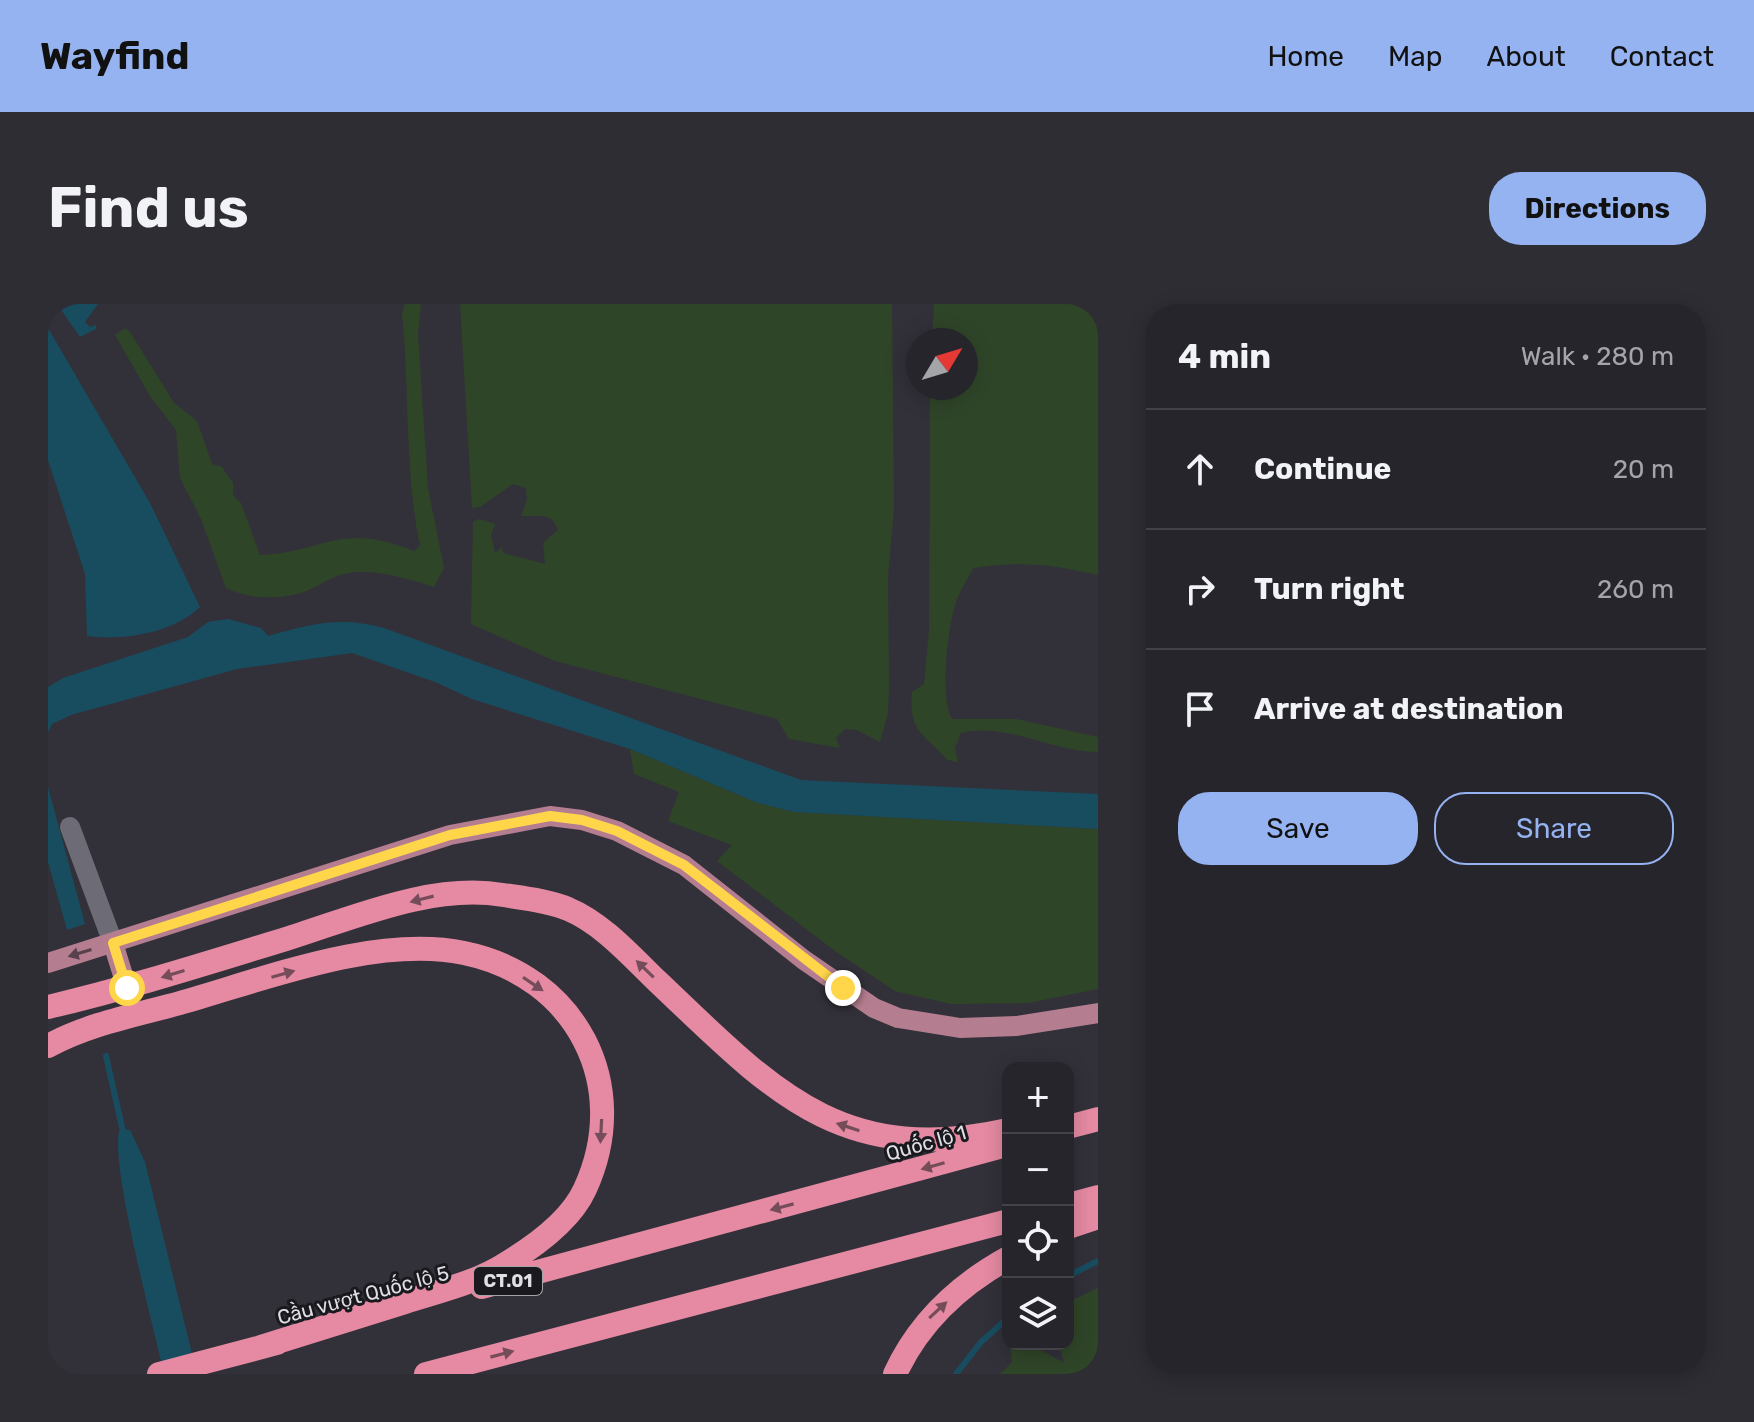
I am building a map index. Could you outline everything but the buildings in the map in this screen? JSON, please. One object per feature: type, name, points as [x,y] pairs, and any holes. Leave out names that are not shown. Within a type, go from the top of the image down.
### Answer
[{"type":"highway","points":[[48,1007],[127,988],[433,896],[499,894],[569,909],[618,943],[743,1063],[797,1105],[849,1129],[907,1138],[954,1138],[1002,1131]]},
{"type":"highway","points":[[48,1046],[94,1027],[321,963],[430,949],[485,959],[531,981],[555,1000],[579,1027],[593,1054],[599,1081],[600,1147],[584,1192],[541,1239],[505,1265],[465,1283],[261,1347]]},
{"type":"highway","points":[[1074,1115],[1098,1109]]},
{"type":"highway","points":[[1074,1125],[1098,1119]]},
{"type":"highway","name":"Quốc lộ 1","points":[[857,1187],[1002,1146]]},
{"type":"highway","name":"Cầu vượt Quốc lộ 5","points":[[159,1374],[857,1187]]},
{"type":"highway","points":[[1074,1203],[1098,1197]]},
{"type":"highway","points":[[1074,1225],[1098,1217]]},
{"type":"highway","points":[[426,1374],[1002,1223]]},
{"type":"highway","points":[[895,1374],[929,1318],[975,1277],[1002,1261]]},
{"type":"main road","points":[[48,963],[450,835],[550,816],[582,820],[617,831],[684,865],[804,960],[874,1008],[898,1018],[960,1028],[1017,1026],[1098,1013]]},
{"type":"main road","points":[[113,943],[127,988]]},
{"type":"lane","points":[[70,827],[113,943]]},
{"type":"green space","points":[[405,304],[421,304],[418,334],[428,488],[444,568],[434,587],[392,576],[359,572],[337,576],[304,592],[285,596],[254,596],[226,588],[201,519],[180,478],[176,430],[150,396],[115,335],[125,328],[130,332],[174,403],[197,421],[212,464],[222,467],[233,483],[233,495],[241,503],[260,555],[350,538],[389,542],[414,551],[420,546],[409,459],[402,313]]},
{"type":"green space","points":[[460,304],[892,304],[894,509],[888,576],[888,713],[880,742],[857,730],[845,729],[836,738],[840,748],[789,739],[777,719],[555,661],[471,624],[473,522],[479,519],[495,524],[491,535],[495,553],[502,547],[503,553],[545,564],[543,543],[558,530],[548,517],[521,516],[527,500],[526,488],[513,484],[480,507],[472,508]]},
{"type":"green space","points":[[934,304],[1098,304],[1098,575],[1036,565],[973,568],[953,613],[945,679],[952,719],[1016,719],[1098,737],[1098,752],[1081,751],[995,731],[978,731],[961,733],[955,748],[958,762],[947,760],[916,725],[911,706],[912,692],[924,684],[929,630],[930,400],[978,400],[978,328],[933,328]]},
{"type":"green space","points":[[630,749],[758,803],[794,812],[1098,829],[1098,989],[1028,1003],[951,1004],[895,991],[835,951],[717,861],[732,845],[668,821],[679,792],[634,774]]},
{"type":"green space","points":[[1098,1288],[1098,1374],[1000,1374],[1012,1362],[1011,1350],[1041,1350],[1064,1363],[1061,1350],[1074,1350],[1074,1299]]},
{"type":"water","points":[[57,304],[98,304],[85,322],[90,327],[96,325],[96,329],[80,337]]},
{"type":"water","points":[[48,328],[150,503],[200,607],[162,629],[131,636],[87,636],[85,574],[48,460]]},
{"type":"water","points":[[228,619],[261,628],[268,636],[339,622],[384,628],[801,780],[1098,794],[1098,829],[794,812],[758,803],[630,749],[472,699],[435,682],[352,653],[237,669],[71,715],[52,724],[48,732],[48,687],[63,678],[188,637],[208,622]]},
{"type":"water","points":[[48,787],[85,924],[67,930],[48,862]]},
{"type":"water","points":[[120,1129],[130,1130],[145,1162],[197,1374],[164,1374],[126,1208],[118,1146]]},
{"type":"waterway","points":[[106,1056],[124,1136]]},
{"type":"waterway","points":[[1074,1273],[1098,1261]]},
{"type":"waterway","points":[[956,1374],[981,1342],[1002,1323]]},
{"type":"route","points":[[127,988],[113,943],[357,862],[450,835],[550,816],[582,820],[617,831],[684,865],[843,988]]}]
